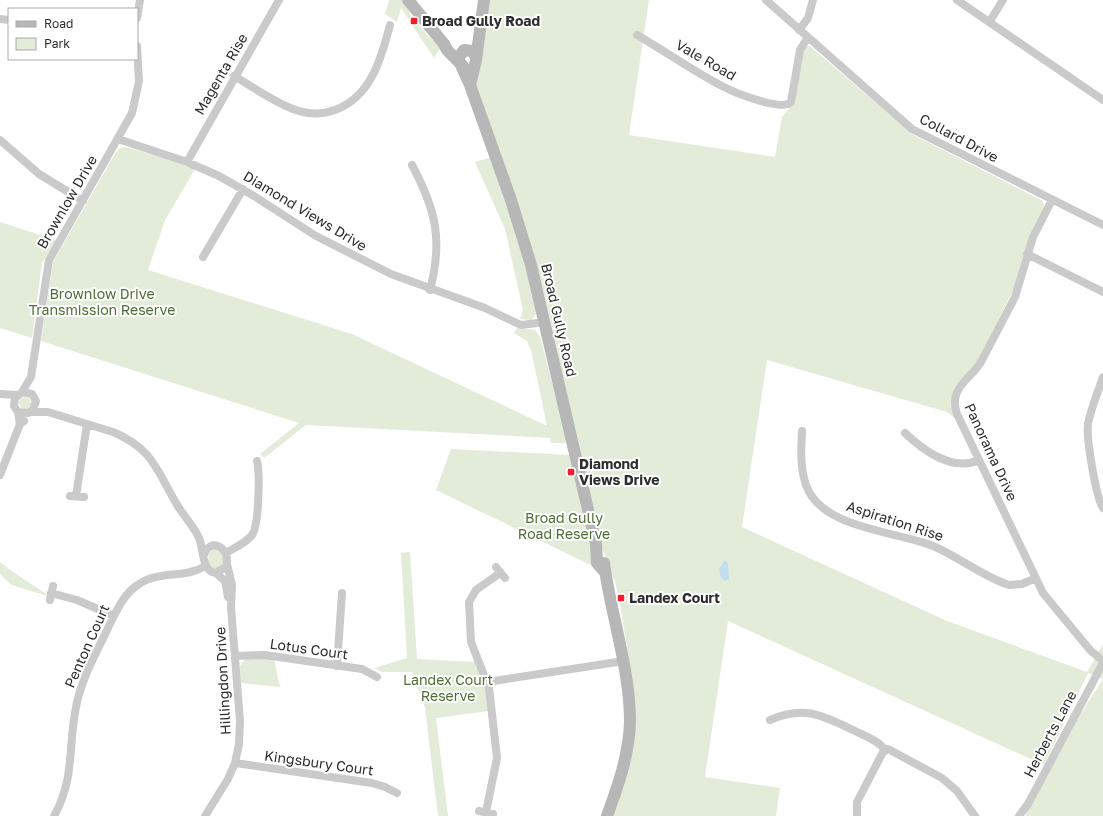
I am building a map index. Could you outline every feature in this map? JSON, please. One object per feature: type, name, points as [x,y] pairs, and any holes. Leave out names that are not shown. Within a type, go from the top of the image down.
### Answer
[{"type":"street","points":[[138,12],[140,0]]},
{"type":"street","name":"Magenta Rise","points":[[186,162],[279,0]]},
{"type":"street","name":"Broad Gully Road","points":[[408,0],[444,44],[447,50],[460,64],[470,84],[520,227],[545,322],[596,544],[603,556],[604,571],[624,661],[629,706],[628,739],[620,777],[606,816]]},
{"type":"street","points":[[460,64],[469,68],[474,39],[478,37],[484,0]]},
{"type":"street","name":"Collard Drive","points":[[766,0],[912,129],[1103,225]]},
{"type":"street","points":[[799,30],[808,18],[813,0]]},
{"type":"street","points":[[957,0],[990,21],[1103,100]]},
{"type":"street","points":[[990,21],[1003,0]]},
{"type":"street","points":[[234,76],[293,109],[315,113],[331,111],[353,101],[367,85],[380,60],[390,25]]},
{"type":"street","name":"Vale Road","points":[[637,35],[722,86],[761,101],[782,106],[789,104],[792,99],[800,50],[808,37]]},
{"type":"street","points":[[444,44],[471,55]]},
{"type":"street","points":[[470,84],[471,55]]},
{"type":"street","name":"Brownlow Drive","points":[[19,393],[31,377],[49,260],[132,113],[137,97],[139,74],[138,60]]},
{"type":"street","name":"Diamond Views Drive","points":[[118,139],[186,162],[243,188],[342,251],[391,274],[430,290],[485,308],[521,325],[545,322]]},
{"type":"street","points":[[0,140],[39,174],[83,200]]},
{"type":"street","points":[[412,165],[430,201],[436,226],[437,255],[430,290]]},
{"type":"street","points":[[203,257],[243,188]]},
{"type":"street","name":"Panorama Drive","points":[[1052,200],[1033,237],[1018,288],[987,352],[976,370],[958,388],[955,394],[954,402],[957,414],[1048,602],[1090,650],[1103,662]]},
{"type":"street","points":[[1027,254],[1103,292]]},
{"type":"street","points":[[1103,376],[1090,418],[1088,430],[1098,498],[1103,508]]},
{"type":"street","name":"Brownlow Drive","points":[[31,377],[33,381],[35,399]]},
{"type":"street","points":[[2,395],[28,392],[48,412]]},
{"type":"street","points":[[19,393],[16,409],[20,424]]},
{"type":"street","points":[[2,395],[16,409],[30,413],[48,412],[124,436],[149,456],[158,469],[176,504],[199,537],[204,555],[205,566],[209,572],[216,574],[224,570],[227,564],[226,553],[222,548],[215,546],[199,537]]},
{"type":"street","points":[[0,475],[20,424],[35,407],[35,399]]},
{"type":"street","points":[[77,496],[87,424]]},
{"type":"street","name":"Aspiration Rise","points":[[802,431],[801,455],[806,486],[816,503],[824,509],[861,526],[932,546],[1001,582],[1016,585],[1036,578]]},
{"type":"street","points":[[905,433],[924,449],[952,462],[963,466],[979,460]]},
{"type":"street","points":[[226,553],[247,540],[254,532],[260,480],[257,461]]},
{"type":"street","points":[[204,555],[208,549],[215,546]]},
{"type":"street","name":"Hillingdon Drive","points":[[205,816],[228,779],[235,763],[240,733],[231,607],[232,585],[227,564]]},
{"type":"street","name":"Penton Court","points":[[54,816],[64,794],[70,772],[73,725],[80,689],[125,596],[140,583],[161,575],[196,571],[205,566]]},
{"type":"street","points":[[486,812],[497,758],[487,682],[472,646],[469,602],[476,590],[500,573]]},
{"type":"street","name":"Hillingdon Drive","points":[[216,574],[223,578],[226,584],[228,601],[231,607]]},
{"type":"street","points":[[51,593],[77,600],[114,616]]},
{"type":"street","points":[[337,666],[342,593]]},
{"type":"street","name":"Lotus Court","points":[[235,656],[265,655],[368,671],[377,677]]},
{"type":"street","points":[[487,682],[624,661]]},
{"type":"street","name":"Herberts Lane","points":[[1019,816],[1028,804],[1103,662]]},
{"type":"street","points":[[770,720],[789,713],[800,712],[819,714],[876,742],[886,750],[891,750],[942,778],[957,791],[975,816]]},
{"type":"street","points":[[857,816],[857,802],[886,750]]},
{"type":"street","name":"Kingsbury Court","points":[[235,763],[372,783],[397,793]]},
{"type":"green space","points":[[389,0],[404,0],[410,14],[425,33],[441,47],[434,58],[401,8],[397,22],[385,14]]},
{"type":"green space","points":[[490,0],[649,0],[629,135],[775,157],[782,117],[795,101],[803,50],[806,46],[810,46],[912,134],[1043,201],[1044,207],[1024,252],[1014,288],[979,360],[954,388],[951,403],[956,419],[947,412],[767,360],[742,527],[947,621],[1087,672],[1103,644],[1103,679],[1088,673],[1044,765],[728,621],[705,777],[780,788],[776,816],[611,816],[616,801],[632,677],[615,581],[605,562],[606,556],[602,549],[569,413],[557,348],[540,277],[475,86]]},
{"type":"green space","name":"Brownlow Drive Transmission Reserve","points":[[125,147],[195,169],[165,220],[148,270],[352,334],[547,426],[531,350],[527,341],[514,333],[517,328],[535,330],[540,337],[568,442],[551,443],[550,438],[306,425],[264,458],[260,454],[299,423],[41,341],[53,262],[116,152],[120,148]]},
{"type":"green space","points":[[492,157],[514,221],[537,313],[531,320],[520,319],[523,310],[505,229],[475,162]]},
{"type":"green space","name":"Brownlow Drive Transmission Reserve","points":[[0,222],[56,240],[42,263],[32,338],[0,328]]},
{"type":"green space","points":[[25,397],[29,399],[31,403],[29,407],[25,409],[21,407],[19,403],[21,399]]},
{"type":"green space","name":"Broad Gully Road Reserve","points":[[451,449],[571,455],[599,569],[436,490]]},
{"type":"green space","points":[[215,549],[222,553],[224,562],[222,567],[214,569],[209,565],[208,558],[212,550]]},
{"type":"green space","name":"Landex Court Reserve","points":[[410,552],[417,659],[475,662],[486,690],[489,711],[436,718],[448,816],[438,816],[425,708],[412,672],[382,672],[374,668],[407,658],[401,553]]},
{"type":"green space","points":[[0,562],[48,596],[11,585],[0,574]]},
{"type":"green space","points":[[245,659],[274,659],[280,687],[241,683],[240,666]]},
{"type":"green space","points":[[1103,679],[1103,816],[1025,816],[1078,718]]},
{"type":"water","points":[[725,560],[728,563],[729,579],[725,581],[721,578],[719,569]]},
{"type":"place","name":"Broad Gully Road","points":[[414,21]]},
{"type":"place","name":"Diamond Views Drive","points":[[571,472]]},
{"type":"place","name":"Landex Court","points":[[621,598]]}]
